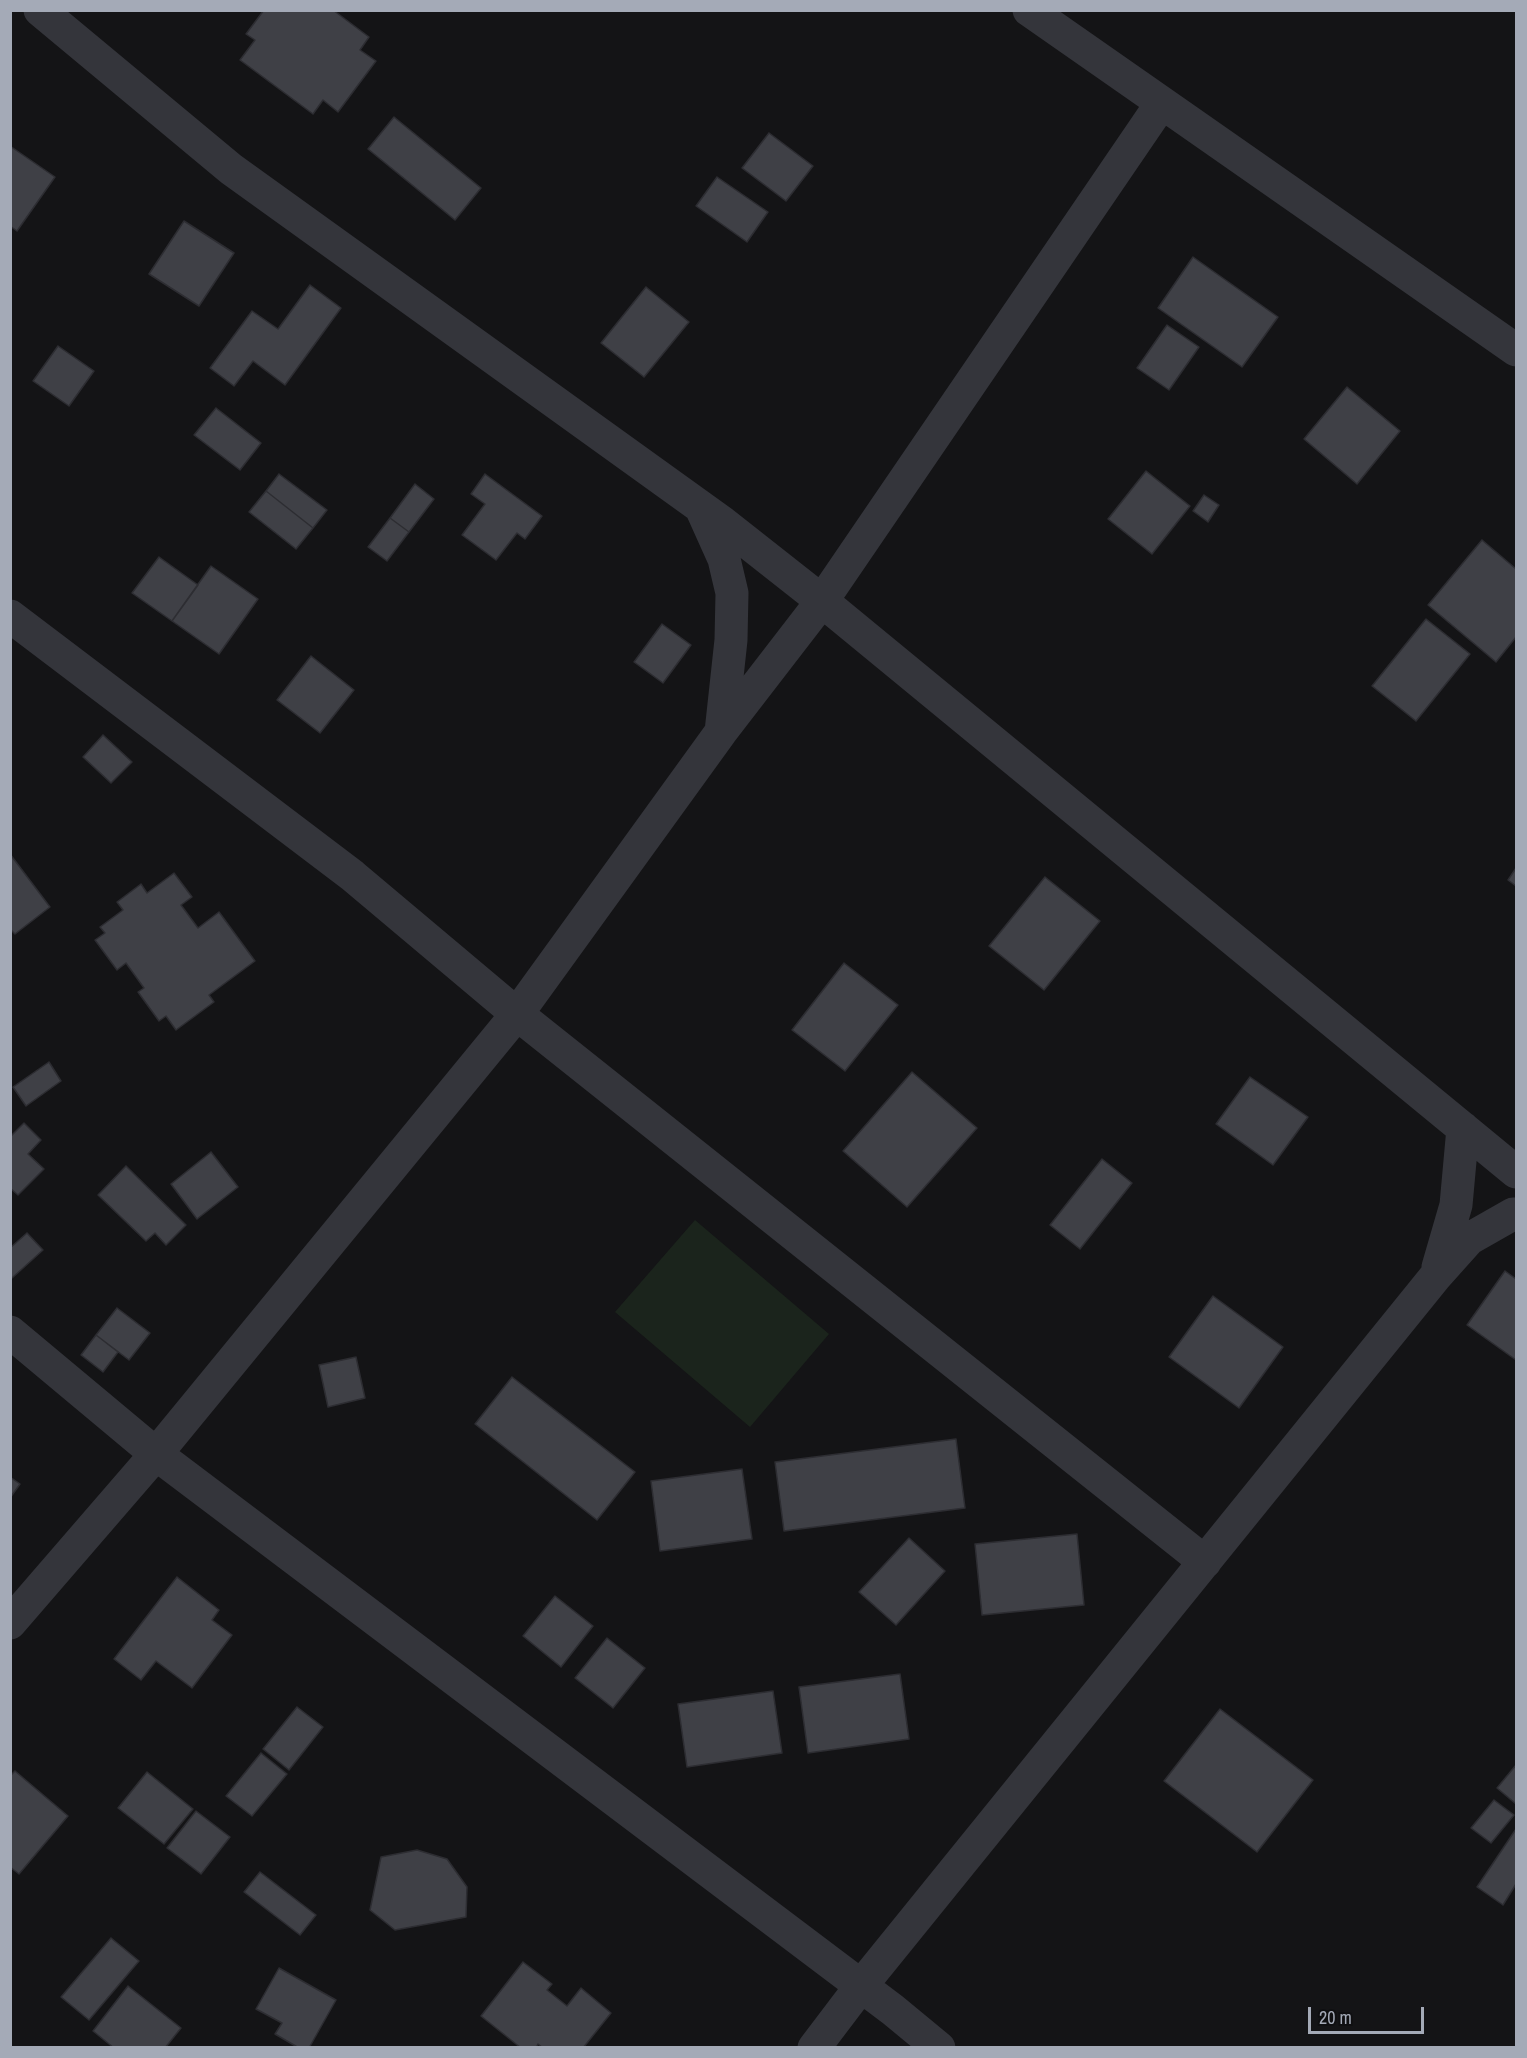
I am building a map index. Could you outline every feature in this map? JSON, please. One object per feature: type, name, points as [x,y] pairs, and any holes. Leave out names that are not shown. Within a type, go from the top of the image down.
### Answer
[{"type":"street","points":[[40,10],[231,169],[723,523],[822,601],[1516,1172]]},
{"type":"street","points":[[1029,10],[1516,350]]},
{"type":"street","points":[[10,1623],[156,1454],[517,1014],[721,732],[822,601],[1161,104]]},
{"type":"street","points":[[701,509],[724,559],[732,593],[721,732]]},
{"type":"street","points":[[10,616],[353,876],[517,1014],[1205,1562]]},
{"type":"street","points":[[1435,1277],[1456,1205],[1463,1128]]},
{"type":"street","points":[[814,2048],[861,1986],[1435,1277],[1469,1239],[1516,1214]]},
{"type":"street","points":[[10,1332],[156,1454],[861,1986],[939,2048]]},
{"type":"shaded area","points":[[695,1220],[829,1334],[750,1427],[615,1312]]},
{"type":"building","points":[[264,10],[333,10],[369,37],[360,50],[376,61],[338,112],[323,100],[313,114],[240,60],[255,40],[246,34]]},
{"type":"building","points":[[394,117],[481,188],[455,220],[368,149]]},
{"type":"building","points":[[769,133],[813,166],[786,201],[742,168]]},
{"type":"building","points":[[10,146],[55,177],[17,231],[10,226]]},
{"type":"building","points":[[717,177],[768,212],[747,242],[696,206]]},
{"type":"building","points":[[184,221],[234,253],[199,306],[149,274]]},
{"type":"building","points":[[1193,257],[1278,317],[1242,367],[1158,308]]},
{"type":"building","points":[[310,285],[341,308],[285,385],[253,361],[234,386],[210,368],[252,311],[278,329]]},
{"type":"building","points":[[646,287],[689,322],[644,377],[601,343]]},
{"type":"building","points":[[1167,325],[1199,347],[1169,390],[1137,368]]},
{"type":"building","points":[[58,346],[94,371],[69,406],[33,381]]},
{"type":"building","points":[[1347,387],[1400,431],[1357,484],[1304,439]]},
{"type":"building","points":[[216,408],[261,443],[240,470],[194,435]]},
{"type":"building","points":[[1146,471],[1190,506],[1152,554],[1108,519]]},
{"type":"building","points":[[279,474],[327,510],[313,528],[266,491]]},
{"type":"building","points":[[485,474],[542,516],[525,539],[517,533],[496,560],[462,535],[485,504],[471,494]]},
{"type":"building","points":[[415,484],[434,499],[409,532],[390,518]]},
{"type":"building","points":[[266,491],[313,528],[296,549],[249,512]]},
{"type":"building","points":[[1204,495],[1219,505],[1208,522],[1193,511]]},
{"type":"building","points":[[390,518],[409,532],[387,561],[368,547]]},
{"type":"building","points":[[1482,540],[1516,569],[1516,637],[1496,662],[1428,605]]},
{"type":"building","points":[[159,557],[198,585],[172,621],[132,593]]},
{"type":"building","points":[[211,566],[258,599],[219,654],[172,621]]},
{"type":"building","points":[[1426,619],[1470,654],[1416,721],[1372,686]]},
{"type":"building","points":[[662,624],[691,645],[663,683],[634,662]]},
{"type":"building","points":[[311,656],[354,690],[320,733],[277,700]]},
{"type":"building","points":[[103,735],[132,762],[111,783],[83,757]]},
{"type":"building","points":[[10,854],[50,907],[15,934],[10,929]]},
{"type":"building","points":[[1516,868],[1516,886],[1508,880]]},
{"type":"building","points":[[174,873],[192,897],[181,905],[198,928],[219,912],[255,961],[209,995],[214,1002],[176,1030],[166,1016],[159,1021],[138,992],[144,988],[126,963],[117,970],[95,940],[105,933],[100,927],[123,910],[117,902],[141,884],[147,893]]},
{"type":"building","points":[[1045,877],[1100,921],[1044,990],[989,946]]},
{"type":"building","points":[[844,963],[898,1005],[845,1071],[792,1030]]},
{"type":"building","points":[[49,1062],[61,1081],[26,1106],[13,1087]]},
{"type":"building","points":[[912,1072],[977,1128],[907,1207],[843,1151]]},
{"type":"building","points":[[1250,1077],[1308,1117],[1273,1165],[1216,1124]]},
{"type":"building","points":[[24,1123],[41,1140],[28,1154],[44,1169],[18,1195],[10,1188],[10,1137]]},
{"type":"building","points":[[211,1152],[238,1187],[197,1219],[171,1184]]},
{"type":"building","points":[[1102,1159],[1132,1183],[1080,1249],[1050,1225]]},
{"type":"building","points":[[126,1166],[186,1225],[166,1245],[155,1233],[146,1241],[98,1195]]},
{"type":"building","points":[[27,1233],[43,1250],[12,1278],[10,1276],[10,1248]]},
{"type":"building","points":[[1505,1271],[1516,1279],[1516,1360],[1467,1325]]},
{"type":"building","points":[[1213,1296],[1283,1347],[1239,1408],[1169,1357]]},
{"type":"building","points":[[117,1308],[150,1333],[129,1360],[96,1335]]},
{"type":"building","points":[[96,1335],[118,1352],[103,1372],[81,1355]]},
{"type":"building","points":[[356,1357],[365,1398],[328,1407],[319,1365]]},
{"type":"building","points":[[512,1377],[635,1472],[597,1520],[475,1424]]},
{"type":"building","points":[[956,1439],[965,1508],[784,1531],[775,1462]]},
{"type":"building","points":[[742,1469],[752,1539],[660,1551],[651,1481]]},
{"type":"building","points":[[10,1477],[20,1484],[10,1498]]},
{"type":"building","points":[[1077,1534],[1084,1605],[982,1615],[975,1544]]},
{"type":"building","points":[[909,1538],[945,1571],[896,1625],[859,1592]]},
{"type":"building","points":[[177,1577],[219,1610],[212,1620],[232,1635],[192,1688],[156,1661],[141,1680],[114,1659]]},
{"type":"building","points":[[555,1596],[593,1626],[561,1667],[523,1636]]},
{"type":"building","points":[[607,1638],[645,1668],[613,1708],[575,1678]]},
{"type":"building","points":[[900,1674],[909,1739],[808,1753],[799,1687]]},
{"type":"building","points":[[773,1691],[782,1753],[687,1767],[678,1704]]},
{"type":"building","points":[[297,1707],[323,1727],[289,1770],[263,1749]]},
{"type":"building","points":[[1220,1709],[1313,1780],[1257,1852],[1164,1781]]},
{"type":"building","points":[[261,1753],[287,1774],[252,1816],[226,1796]]},
{"type":"building","points":[[1516,1765],[1516,1804],[1497,1788]]},
{"type":"building","points":[[15,1771],[68,1816],[19,1874],[10,1867],[10,1776]]},
{"type":"building","points":[[147,1772],[193,1809],[164,1844],[118,1808]]},
{"type":"building","points":[[1494,1800],[1514,1815],[1491,1843],[1471,1828]]},
{"type":"building","points":[[196,1811],[230,1837],[201,1874],[167,1848]]},
{"type":"building","points":[[1516,1829],[1516,1884],[1503,1905],[1477,1887]]},
{"type":"building","points":[[417,1850],[447,1859],[467,1887],[466,1917],[395,1930],[370,1910],[381,1857]]},
{"type":"building","points":[[260,1872],[316,1915],[300,1935],[244,1892]]},
{"type":"building","points":[[111,1938],[139,1961],[89,2020],[61,1997]]},
{"type":"building","points":[[523,1962],[552,1984],[547,1990],[567,2006],[581,1988],[611,2013],[583,2048],[543,2048],[538,2044],[536,2048],[521,2048],[481,2016]]},
{"type":"building","points":[[279,1968],[336,2000],[309,2048],[299,2048],[275,2034],[282,2023],[256,2009]]},
{"type":"building","points":[[128,1986],[181,2028],[165,2048],[114,2048],[93,2031]]}]
